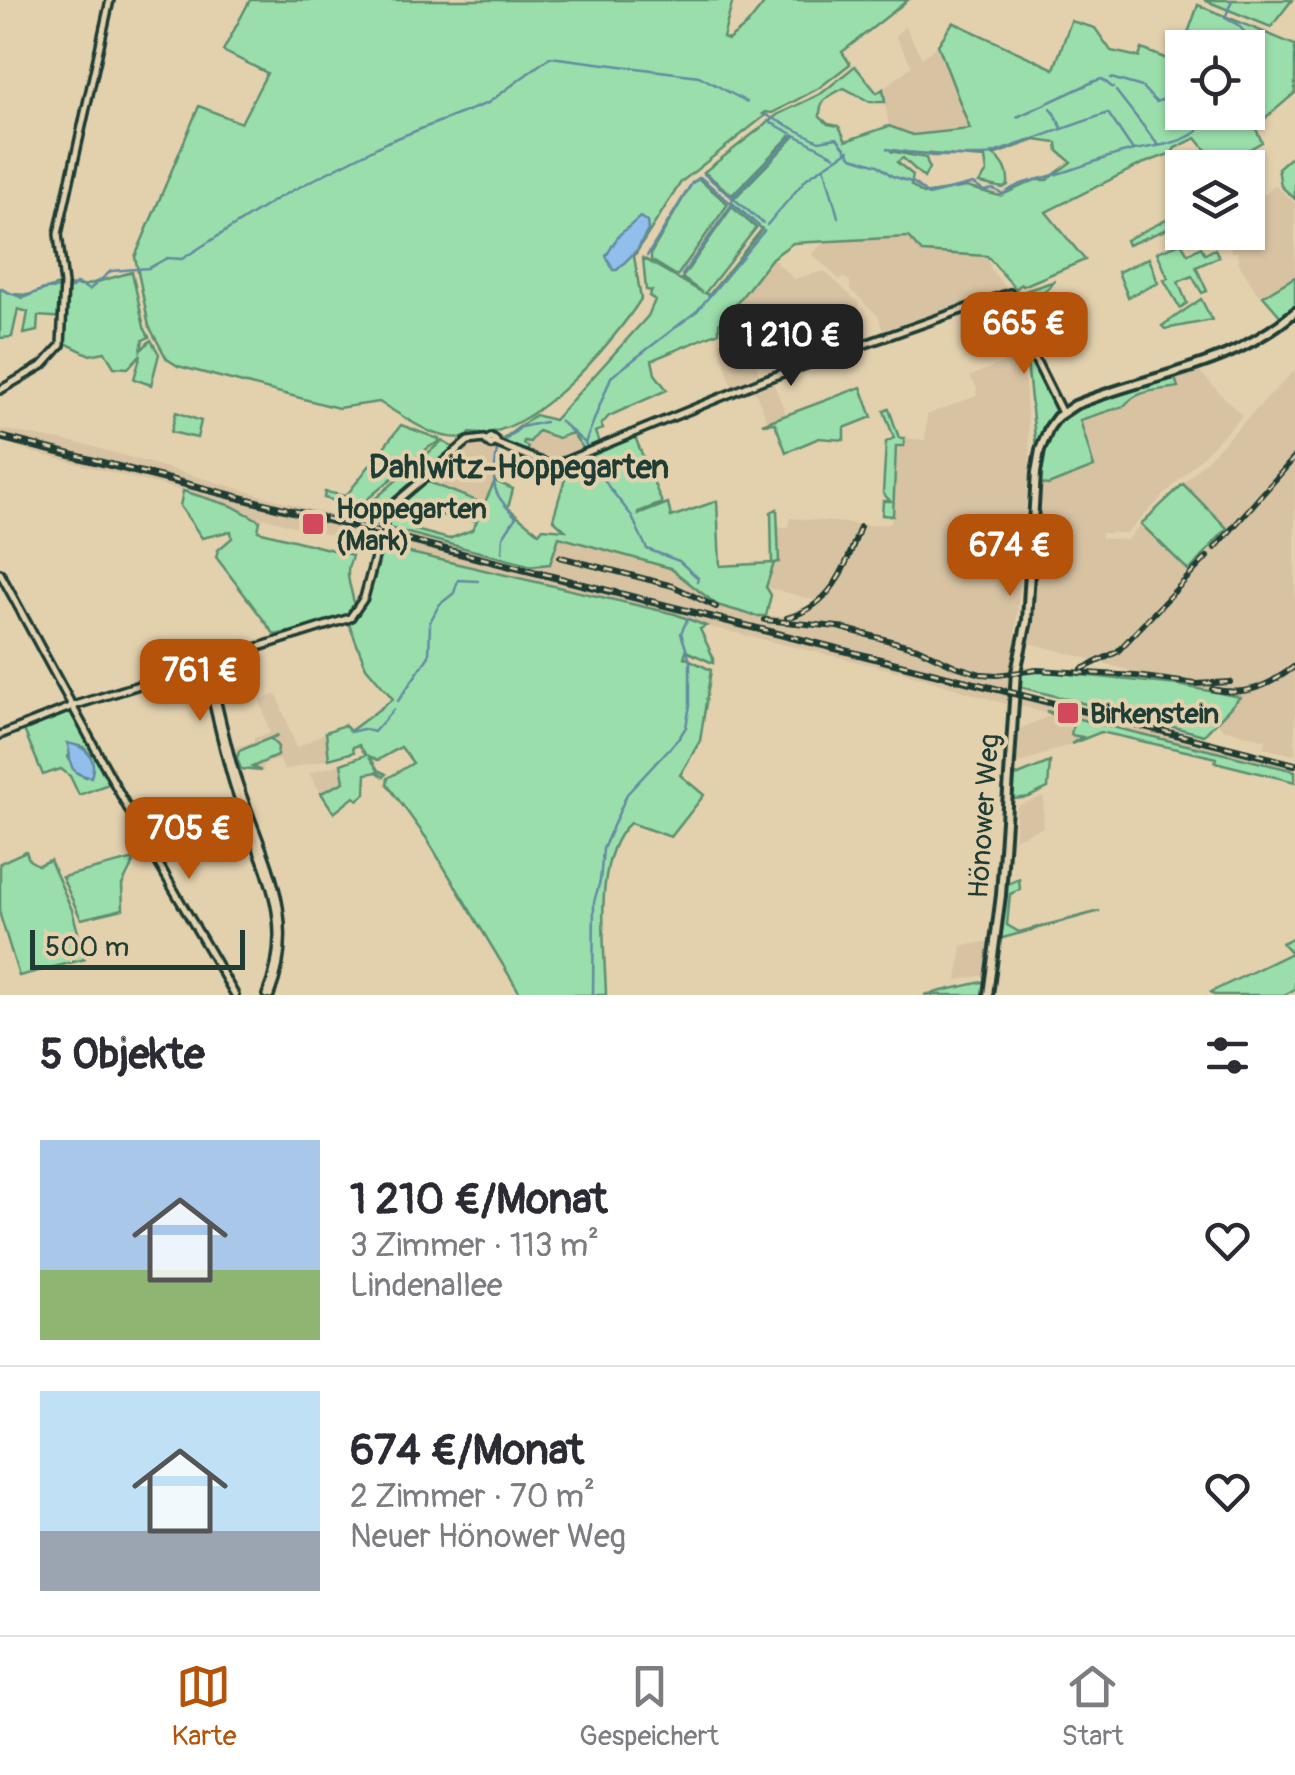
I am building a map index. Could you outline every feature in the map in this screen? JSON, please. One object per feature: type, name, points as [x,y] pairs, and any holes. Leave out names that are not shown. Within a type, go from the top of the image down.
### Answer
[{"type":"main road","points":[[1062,413],[1088,400],[1222,358],[1257,340],[1295,312]]},
{"type":"main road","name":"Hönower Weg","points":[[988,995],[996,940],[1014,695],[1027,620],[1039,456],[1049,428],[1062,413]]},
{"type":"street","points":[[0,390],[43,365],[63,339],[64,286],[58,234],[110,0]]},
{"type":"street","points":[[0,736],[73,706],[352,616],[362,601],[390,506],[468,442],[491,442],[548,464],[558,464],[763,380],[1008,293],[1013,296],[1022,333],[1062,413]]},
{"type":"street","points":[[0,573],[234,995]]},
{"type":"street","points":[[205,664],[235,772],[281,906],[283,953],[268,995]]},
{"type":"shaded area","points":[[962,26],[970,129],[913,135],[889,128],[883,89],[912,66],[895,35],[905,27],[922,58]]},
{"type":"shaded area","points":[[1275,185],[1295,203],[1295,277],[1258,294],[1239,264],[1237,251],[1232,250],[1265,250],[1265,194]]},
{"type":"shaded area","points":[[899,236],[950,254],[987,256],[991,270],[1007,289],[883,330],[878,316],[850,289],[850,282],[839,279],[812,254],[823,243]]},
{"type":"shaded area","points":[[772,258],[794,279],[824,271],[858,302],[862,318],[754,358],[760,377],[732,388],[719,342],[747,332],[737,303]]},
{"type":"shaded area","points":[[1023,355],[1030,454],[1011,691],[1295,762],[1295,772],[1080,723],[1082,740],[1012,766],[1019,729],[1052,715],[1018,705],[1011,699],[1009,705],[909,674],[706,626],[675,614],[266,518],[260,521],[203,496],[0,441],[0,429],[87,445],[330,515],[373,525],[376,521],[379,529],[385,527],[532,566],[550,564],[559,537],[670,568],[717,605],[755,616],[782,616],[817,601],[766,587],[775,562],[779,562],[775,527],[788,527],[790,518],[891,524],[899,438],[925,440],[927,415],[976,396],[977,388],[970,376]]},
{"type":"shaded area","points":[[1295,370],[1295,755],[1263,748],[1266,740],[1223,729],[1217,722],[1241,696],[1238,694],[1157,678],[1027,642],[1043,455],[1078,409],[1199,371],[1242,416],[1127,533],[1101,533],[1101,538],[1127,540],[1141,524],[1189,571],[1227,528],[1183,484]]},
{"type":"shaded area","points":[[773,382],[786,414],[768,422],[754,389]]},
{"type":"shaded area","points":[[537,431],[571,433],[584,449],[553,461],[526,452],[524,440]]},
{"type":"shaded area","points":[[478,442],[496,449],[493,485],[484,504],[426,481],[468,446]]},
{"type":"shaded area","points":[[277,694],[296,748],[326,732],[329,759],[284,770],[279,759],[263,765],[264,772],[237,768],[232,748],[270,733],[260,700]]},
{"type":"shaded area","points":[[341,764],[345,783],[321,793],[309,773]]},
{"type":"shaded area","points":[[1044,796],[1043,827],[1014,839],[1017,806]]},
{"type":"shaded area","points":[[991,941],[987,975],[957,980],[962,946]]},
{"type":"green space","points":[[250,0],[733,0],[723,38],[728,40],[747,25],[767,0],[908,0],[842,52],[850,64],[819,88],[772,113],[765,112],[681,182],[634,256],[641,299],[610,340],[566,387],[517,423],[493,432],[456,438],[421,427],[379,402],[338,408],[178,366],[167,359],[149,326],[135,257],[199,106],[241,123],[267,73],[223,51]]},
{"type":"green space","points":[[1204,0],[1292,0],[1271,27]]},
{"type":"green space","points":[[1198,5],[1259,30],[1189,30]]},
{"type":"green space","points":[[1071,21],[1095,28],[1111,51],[1139,57],[1142,49],[1165,58],[1165,130],[1256,130],[1262,142],[1248,150],[1206,150],[1196,138],[1046,212],[1085,260],[1016,289],[987,256],[922,252],[908,237],[793,243],[772,258],[737,303],[740,313],[719,323],[719,332],[652,360],[655,374],[667,390],[609,416],[601,425],[603,429],[595,432],[599,443],[584,449],[572,433],[558,438],[538,431],[530,442],[524,441],[526,452],[499,442],[535,415],[554,420],[648,316],[655,300],[649,296],[652,291],[646,290],[643,258],[703,293],[682,278],[732,207],[756,228],[705,293],[709,295],[762,229],[731,202],[794,137],[790,136],[732,195],[704,172],[777,115],[822,93],[855,66],[877,93],[883,89],[885,102],[870,102],[844,88],[826,98],[820,117],[839,126],[846,141],[889,126],[913,135],[970,129],[938,45],[953,22],[1054,69]],"holes":[[[1035,140],[1057,143],[1058,151],[1071,162],[1047,180],[1035,180],[1000,196],[966,187],[923,194],[911,185],[913,175],[897,162],[903,158],[924,178],[929,168],[926,158],[890,151],[985,158],[987,172],[979,183],[1003,188],[1008,185],[1006,171],[993,155]]]},
{"type":"green space","points":[[1265,33],[1295,45],[1295,93],[1265,118]]},
{"type":"green space","points":[[1293,155],[1295,199],[1281,186],[1278,168]]},
{"type":"green space","points":[[699,179],[728,204],[677,276],[651,260],[651,253],[692,183]]},
{"type":"green space","points":[[1165,220],[1165,230],[1128,245],[1126,240]]},
{"type":"green space","points":[[1185,250],[1188,254],[1203,250],[1205,254],[1216,250],[1219,257],[1196,267],[1207,291],[1202,293],[1192,276],[1178,282],[1187,303],[1180,308],[1164,280],[1168,278],[1157,252]]},
{"type":"green space","points":[[1149,258],[1158,283],[1128,297],[1118,272]]},
{"type":"green space","points":[[132,272],[149,337],[143,340],[141,350],[151,340],[159,354],[151,385],[134,379],[141,354],[128,368],[114,367],[105,352],[90,355],[65,343],[65,318],[38,316],[37,331],[24,334],[28,312],[18,309],[12,337],[0,338],[0,288],[28,295],[59,285],[83,286]]},
{"type":"green space","points":[[1295,277],[1295,308],[1282,318],[1263,296]]},
{"type":"green space","points":[[1055,281],[1034,302],[1026,317],[1021,319],[1016,291]]},
{"type":"green space","points":[[1201,299],[1212,320],[1165,329],[1162,326]]},
{"type":"green space","points":[[1025,342],[1056,407],[1055,416],[1036,448]]},
{"type":"green space","points":[[1175,378],[1178,387],[1142,394],[1124,406],[1080,420],[1094,467],[1048,485],[1040,484],[1047,439],[1067,414],[1077,407]]},
{"type":"green space","points":[[861,387],[872,417],[844,428],[844,440],[819,438],[786,452],[775,423],[762,424]]},
{"type":"green space","points":[[889,409],[899,438],[904,438],[904,446],[896,446],[893,516],[882,515],[883,501],[890,501],[883,493],[886,442],[894,438],[884,411]]},
{"type":"green space","points":[[176,412],[201,421],[197,438],[171,432]]},
{"type":"green space","points":[[401,425],[439,442],[358,507],[324,498],[325,492],[346,496]]},
{"type":"green space","points":[[635,437],[662,503],[638,515],[668,503],[671,517],[717,501],[720,566],[772,563],[771,512],[777,509],[779,562],[774,563],[766,587],[771,595],[766,616],[717,605],[670,568],[559,537],[550,564],[532,566],[385,527],[396,507],[426,481],[484,504],[495,481],[513,489],[508,508],[539,533],[543,528],[565,530],[553,519],[569,465]],"holes":[[[428,513],[477,521],[472,530],[449,539],[415,530],[416,515]]]},
{"type":"green space","points":[[442,441],[454,448],[387,504],[379,526],[372,518],[376,508],[370,503]]},
{"type":"green space","points":[[1183,484],[1227,528],[1189,571],[1141,524]]},
{"type":"green space","points":[[183,491],[232,506],[260,521],[258,531],[352,555],[348,576],[354,611],[345,618],[290,635],[275,635],[216,557],[232,538],[231,531],[202,538],[180,506]]},
{"type":"green space","points":[[380,546],[675,614],[706,626],[700,629],[713,663],[686,651],[684,657],[711,670],[700,741],[680,775],[704,795],[671,837],[630,823],[618,838],[605,880],[603,904],[606,995],[521,995],[427,839],[387,784],[388,778],[413,763],[401,747],[378,760],[369,756],[378,770],[386,774],[366,774],[365,794],[358,800],[354,797],[334,813],[321,793],[344,782],[341,764],[366,755],[359,745],[353,747],[354,752],[329,759],[326,732],[344,725],[350,731],[393,699],[366,667],[349,624],[371,588]]},
{"type":"green space","points":[[1040,671],[1178,685],[1240,697],[1204,735],[1017,686],[1018,673]]},
{"type":"green space","points":[[72,711],[111,783],[79,795],[70,776],[61,769],[43,775],[24,730]],"holes":[[[69,744],[83,747],[91,755],[86,777],[77,773],[68,757]]]},
{"type":"green space","points":[[1046,711],[1295,771],[1295,782],[1215,762],[1216,758],[1101,732],[1071,744],[1082,737],[1071,735],[1073,724]]},
{"type":"green space","points":[[278,735],[271,739],[278,747],[277,756],[252,767],[261,771],[241,769],[239,751]]},
{"type":"green space","points":[[1050,762],[1048,788],[1029,797],[1007,800],[1011,778]]},
{"type":"green space","points":[[26,851],[29,860],[38,865],[50,860],[72,910],[85,959],[19,976],[0,915],[0,863]]},
{"type":"green space","points":[[135,859],[122,885],[123,909],[81,919],[62,877]]},
{"type":"green space","points":[[1019,879],[1020,890],[1010,894],[1007,925],[1019,932],[1100,911],[999,939],[1003,886]]},
{"type":"green space","points":[[1295,937],[1295,989],[1284,995],[1211,992],[1291,953],[1282,943]]},
{"type":"green space","points":[[986,981],[984,995],[924,995]]},
{"type":"water","points":[[640,217],[647,222],[648,230],[637,250],[613,270],[606,256],[619,235]]},
{"type":"water","points":[[67,743],[89,754],[93,764],[91,777],[73,768]]},
{"type":"waterway","points":[[1232,0],[1225,18],[1243,30]]},
{"type":"waterway","points":[[0,289],[23,298],[44,289],[72,288],[77,283],[89,290],[111,271],[149,268],[167,258],[182,259],[278,198],[387,142],[488,103],[550,57],[699,76],[747,102]]},
{"type":"waterway","points":[[1111,78],[1142,87],[1156,102],[1165,99]]},
{"type":"waterway","points":[[1017,117],[1095,81],[1102,79],[1113,88]]},
{"type":"waterway","points":[[1116,91],[1158,145]]},
{"type":"waterway","points":[[1051,108],[1062,128]]},
{"type":"waterway","points":[[887,149],[932,156],[985,156],[1108,113],[1133,150]]},
{"type":"waterway","points":[[764,114],[819,141],[837,138],[852,157],[878,165],[892,176],[914,183],[928,195],[973,184],[984,191],[993,189],[1003,194],[1022,184],[1111,156],[1174,142],[1198,130]]},
{"type":"waterway","points":[[768,121],[835,156]]},
{"type":"waterway","points":[[732,198],[794,135]]},
{"type":"waterway","points":[[767,225],[807,178],[849,150]]},
{"type":"waterway","points":[[824,166],[838,217]]},
{"type":"waterway","points":[[704,174],[763,223]]},
{"type":"waterway","points":[[647,256],[692,183],[700,177],[758,226]]},
{"type":"waterway","points":[[682,275],[732,204]]},
{"type":"waterway","points":[[588,448],[585,443],[611,377],[697,311],[764,231]]},
{"type":"waterway","points":[[560,421],[585,443]]},
{"type":"waterway","points":[[502,443],[521,427],[545,422]]},
{"type":"waterway","points":[[497,450],[495,487],[516,517],[503,537],[502,552]]},
{"type":"waterway","points":[[591,455],[608,486],[631,515]]},
{"type":"waterway","points":[[632,517],[647,549],[679,561],[698,578],[697,582]]},
{"type":"waterway","points":[[398,701],[429,656],[430,622],[439,605],[454,593],[458,580],[478,581]]},
{"type":"waterway","points":[[593,995],[594,902],[603,849],[627,794],[686,727],[690,661],[681,633],[688,618]]},
{"type":"waterway","points":[[350,732],[374,732],[393,710]]},
{"type":"tram line","points":[[0,440],[1295,767]]},
{"type":"railway","points":[[0,436],[1295,764]]},
{"type":"railway","points":[[1215,548],[1295,457]]},
{"type":"railway","points":[[787,618],[816,604],[835,583],[860,527]]},
{"type":"railway","points":[[560,557],[673,586],[716,607]]},
{"type":"railway","points":[[1082,669],[1117,652],[1207,557]]},
{"type":"railway","points":[[765,620],[838,627],[917,648],[981,674],[1037,670],[1196,684],[1230,682]]},
{"type":"railway","points":[[1212,689],[1235,692],[1256,688],[1295,666]]},
{"type":"place","name":"Hoppegarten (Mark)","points":[[313,524]]},
{"type":"place","name":"Birkenstein","points":[[1068,713]]},
{"type":"district","name":"Dahlwitz-Hoppegarten","points":[[519,467]]}]
